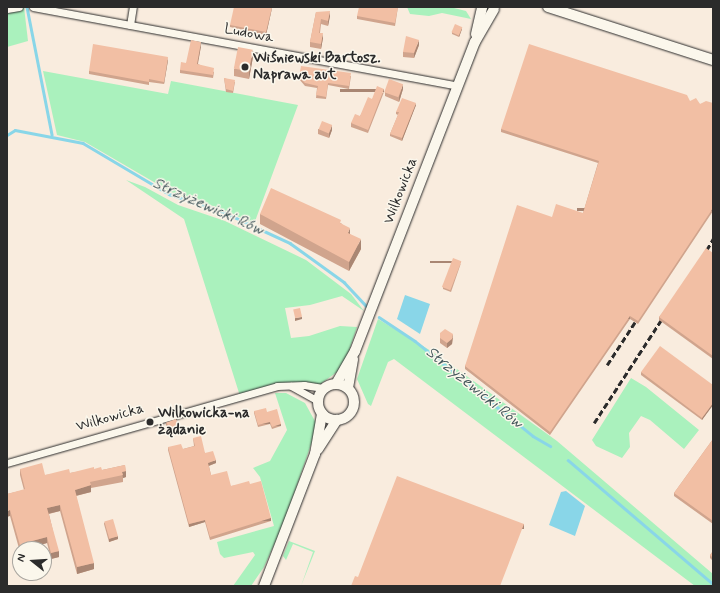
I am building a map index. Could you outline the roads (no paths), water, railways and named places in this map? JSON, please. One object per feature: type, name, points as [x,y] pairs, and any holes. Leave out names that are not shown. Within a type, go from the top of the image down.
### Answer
[{"type":"main road","name":"Wilkowicka","points":[[475,42],[482,7]]},
{"type":"main road","points":[[547,7],[713,60]]},
{"type":"main road","name":"Wilkowicka","points":[[336,384],[355,351],[475,42],[494,8]]},
{"type":"main road","name":"Wilkowicka","points":[[348,388],[355,351]]},
{"type":"main road","points":[[264,586],[315,454],[331,426],[338,420],[346,417],[353,407],[353,395],[348,388],[336,384],[324,388],[318,401],[322,414],[315,454]]},
{"type":"main road","points":[[322,414],[338,420]]},
{"type":"street","points":[[7,9],[19,7]]},
{"type":"street","name":"Ludowa","points":[[33,7],[458,86]]},
{"type":"street","points":[[130,25],[133,7]]},
{"type":"street","points":[[291,386],[318,401]]},
{"type":"street","name":"Wilkowicka","points":[[7,463],[272,388],[291,386],[324,388]]},
{"type":"water","points":[[405,295],[430,304],[420,334],[397,319]]},
{"type":"water","points":[[566,491],[585,506],[575,536],[549,525],[561,492]]},
{"type":"waterway","points":[[27,7],[52,135]]},
{"type":"waterway","name":"Strzyżewicki Rów","points":[[7,135],[15,130],[83,143],[169,194],[221,211],[290,243],[344,282],[368,308]]},
{"type":"waterway","name":"Strzyżewicki Rów","points":[[379,317],[415,341],[533,436],[550,446]]},
{"type":"waterway","name":"Strzyżewicki Rów","points":[[568,460],[713,584]]},
{"type":"railway","points":[[702,258],[713,239]]},
{"type":"railway","points":[[594,423],[667,311]]},
{"type":"railway","points":[[607,365],[635,322]]},
{"type":"place","name":"Wiśniewski Bartosz. Naprawa aut","points":[[245,67]]},
{"type":"place","name":"Wilkowicka-na żądanie","points":[[150,422]]}]
